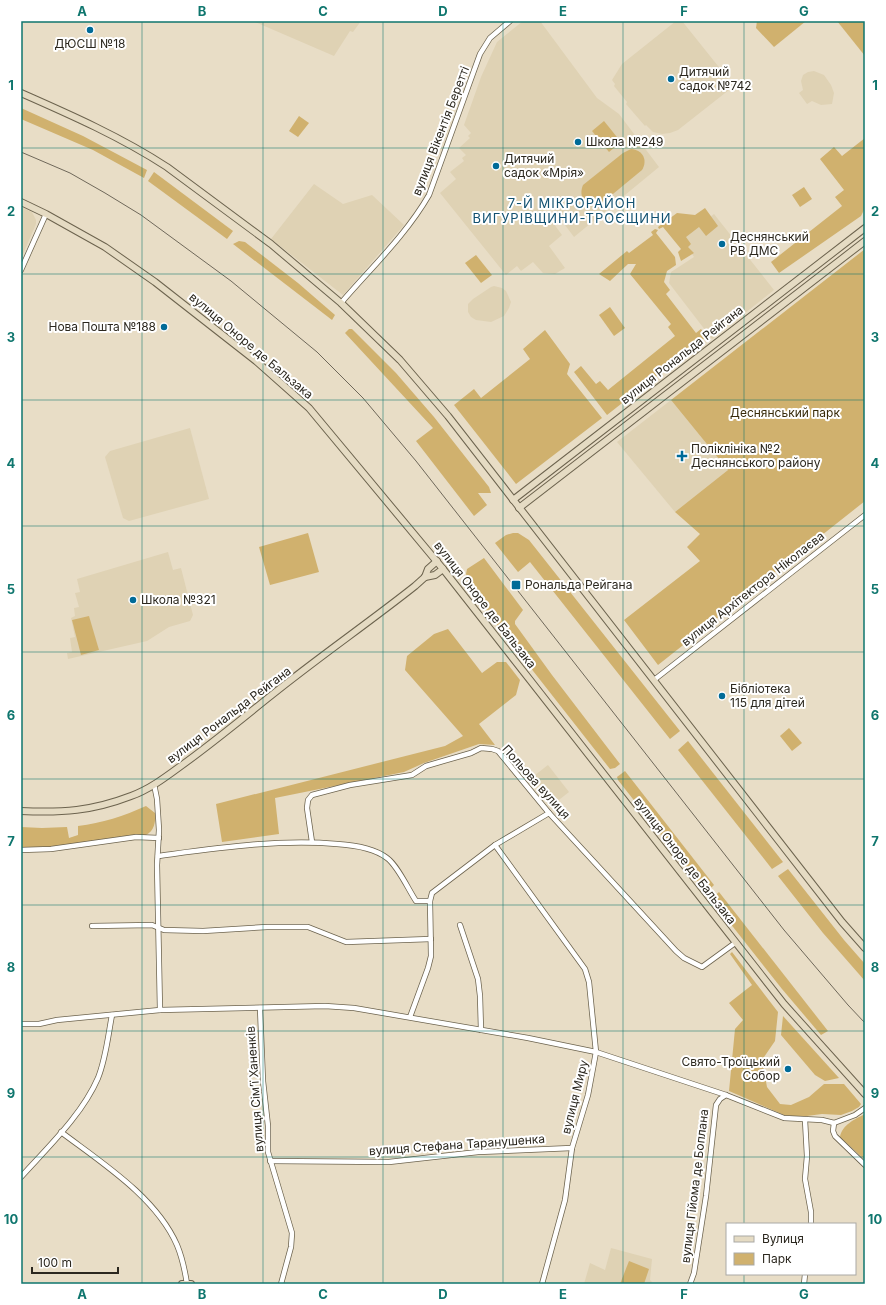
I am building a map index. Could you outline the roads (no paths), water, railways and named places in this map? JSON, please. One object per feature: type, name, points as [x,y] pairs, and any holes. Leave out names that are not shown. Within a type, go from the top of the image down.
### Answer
[{"type":"main road","points":[[21,93],[79,119],[152,157],[167,167],[271,244],[341,303],[400,360],[448,416],[842,922],[865,948]]},
{"type":"main road","name":"вулиця Оноре де Бальзака","points":[[21,202],[46,214],[105,247],[155,282],[226,337],[309,408],[437,561],[784,1004],[865,1094]]},
{"type":"main road","name":"вулиця Рональда Рейгана","points":[[513,500],[865,228]]},
{"type":"main road","name":"вулиця Рональда Рейгана","points":[[519,508],[865,241]]},
{"type":"main road","name":"вулиця Рональда Рейгана","points":[[425,578],[429,568],[437,561]]},
{"type":"main road","name":"вулиця Рональда Рейгана","points":[[21,811],[54,813],[87,809],[106,805],[132,796],[154,784],[207,748],[270,697],[425,578],[435,575],[443,569]]},
{"type":"main road","points":[[182,1284],[191,1284]]},
{"type":"street","name":"вулиця Вікентія Беретті","points":[[341,303],[409,226],[422,209],[429,195],[480,54],[490,38],[510,21]]},
{"type":"street","points":[[21,270],[46,214]]},
{"type":"street","name":"вулиця Архітектора Ніколаєва","points":[[654,680],[865,515]]},
{"type":"street","name":"Польова вулиця","points":[[312,842],[307,808],[308,800],[312,795],[350,785],[412,775],[426,766],[471,753],[480,748],[492,749],[498,751],[549,813],[684,958],[702,967],[735,943]]},
{"type":"street","points":[[154,784],[157,799],[159,838],[157,865],[160,1010]]},
{"type":"street","points":[[410,1017],[431,956],[430,900],[432,893],[495,845],[549,813]]},
{"type":"street","points":[[21,850],[51,849],[136,837],[159,838]]},
{"type":"street","points":[[158,856],[263,843],[312,842],[351,845],[386,857],[392,862],[416,901],[430,900]]},
{"type":"street","name":"вулиця Миру","points":[[495,845],[585,969],[590,989],[596,1052],[588,1095],[572,1148],[565,1200],[542,1284]]},
{"type":"street","points":[[92,926],[152,924],[164,930],[203,931],[267,927],[308,927],[346,942],[431,939]]},
{"type":"street","points":[[460,925],[478,979],[481,1030]]},
{"type":"street","points":[[21,1024],[39,1024],[57,1020],[160,1010],[325,1006],[347,1007],[410,1017],[596,1052],[726,1095],[784,1118],[822,1120],[834,1123],[855,1115],[865,1108]]},
{"type":"street","name":"вулиця Сімʼї Ханенків","points":[[260,1008],[263,1081],[268,1126],[268,1152],[292,1234],[291,1247],[281,1284]]},
{"type":"street","points":[[21,1176],[62,1132],[85,1101],[98,1078],[106,1053],[112,1015]]},
{"type":"street","name":"вулиця Гійома де Боплана","points":[[690,1284],[694,1273],[706,1196],[716,1104],[726,1095]]},
{"type":"street","points":[[805,1120],[807,1156],[805,1179],[811,1212],[811,1223]]},
{"type":"street","points":[[834,1123],[833,1131],[835,1136],[865,1165]]},
{"type":"street","points":[[62,1132],[127,1183],[153,1208],[168,1228],[178,1246],[185,1271],[186,1284]]},
{"type":"street","name":"вулиця Стефана Таранушенка","points":[[270,1161],[389,1162],[478,1152],[572,1148]]},
{"type":"tram line","points":[[21,152],[70,173],[141,215],[231,281],[317,352],[363,398],[416,461],[784,930],[865,1023]]},
{"type":"place","name":"ДЮСШ №18","points":[[90,30]]},
{"type":"place","name":"Дитячий садок №742","points":[[671,79]]},
{"type":"place","name":"Школа №249","points":[[578,142]]},
{"type":"place","name":"Дитячий садок «Мрія»","points":[[496,166]]},
{"type":"place","name":"Деснянський РВ ДМС","points":[[722,244]]},
{"type":"place","name":"Нова Пошта №188","points":[[164,327]]},
{"type":"place","name":"Поліклініка №2 Деснянського району","points":[[682,456]]},
{"type":"place","name":"Рональда Рейгана","points":[[516,585]]},
{"type":"place","name":"Школа №321","points":[[133,600]]},
{"type":"place","name":"Бібліотека 115 для дітей","points":[[722,696]]},
{"type":"place","name":"Свято-Троїцький Собор","points":[[788,1069]]},
{"type":"district","name":"7-Й МІКРОРАЙОН ВИГУРІВЩИНИ-ТРОЄЩИНИ","points":[[572,210]]},
{"type":"park label","name":"Деснянський парк","points":[[785,413]]}]
